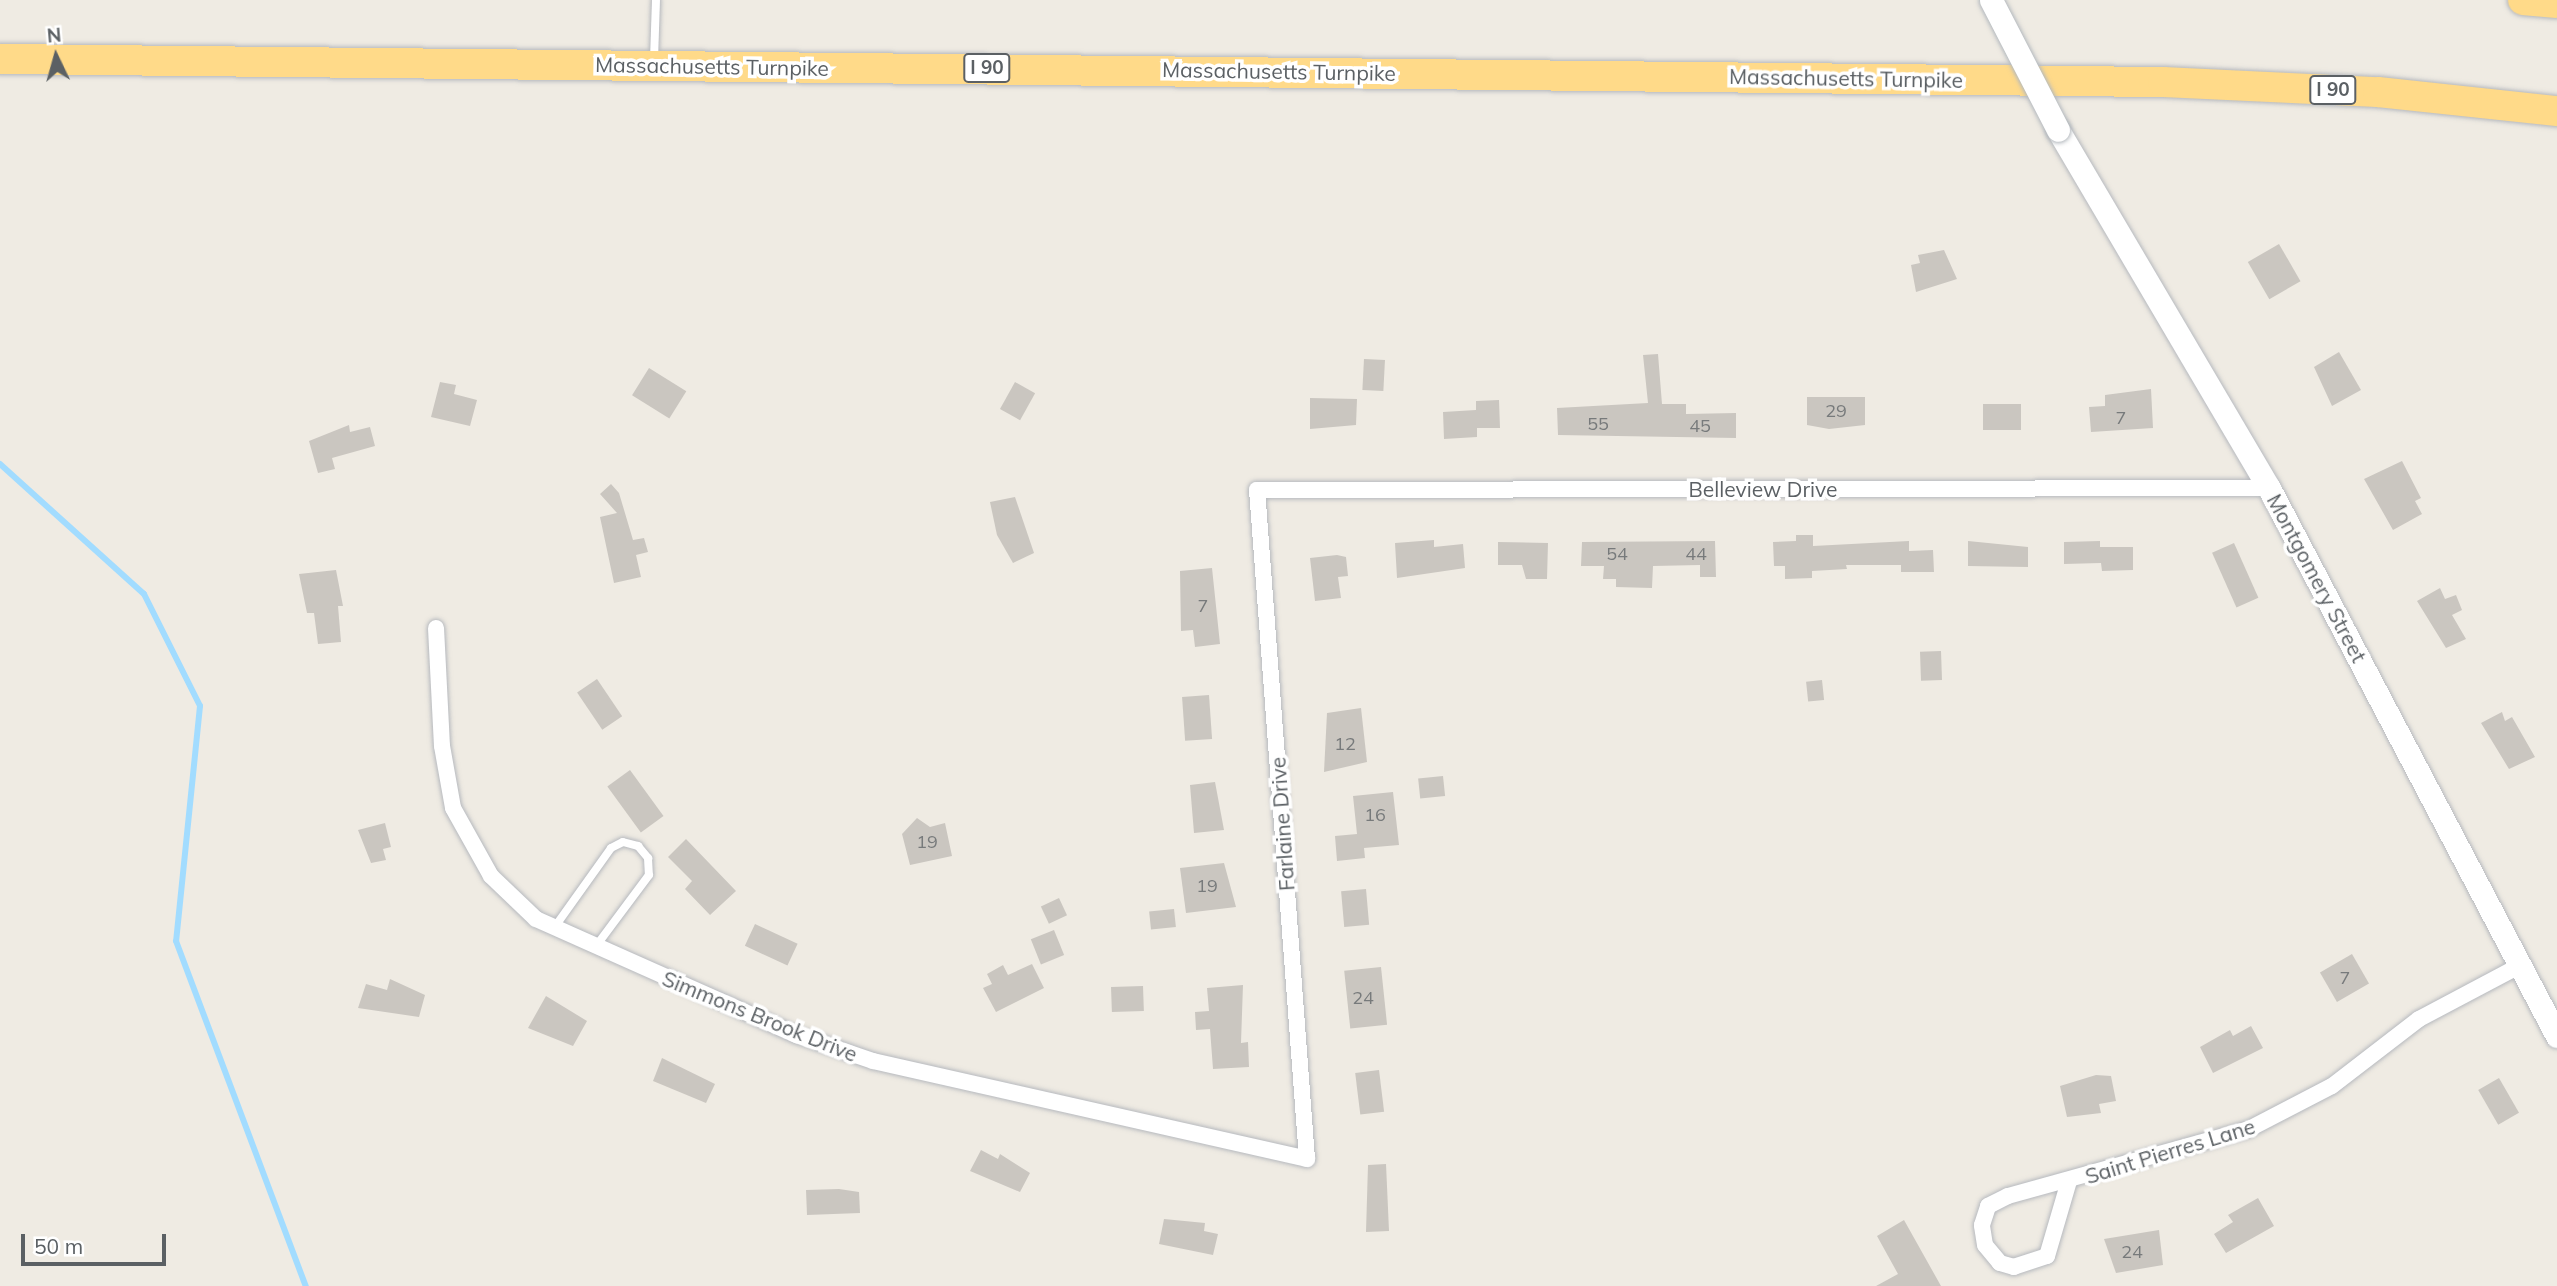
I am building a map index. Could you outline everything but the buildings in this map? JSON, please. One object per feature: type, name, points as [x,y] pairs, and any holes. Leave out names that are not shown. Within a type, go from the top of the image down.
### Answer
[{"type":"highway","points":[[2523,0],[2557,4]]},
{"type":"highway","name":"Massachusetts Turnpike","points":[[0,59],[2163,82],[2378,92],[2557,111]]},
{"type":"main road","name":"Montgomery Street","points":[[1991,0],[2058,130],[2269,488],[2557,1036]]},
{"type":"street","name":"Belleview Drive","points":[[1257,489],[2269,488]]},
{"type":"street","name":"Farlaine Drive","points":[[1257,489],[1307,1159]]},
{"type":"street","name":"Simmons Brook Drive","points":[[436,628],[442,746],[453,808],[471,847],[501,889],[554,928],[797,1035],[873,1061],[1307,1159]]},
{"type":"street","name":"Saint Pierres Lane","points":[[2069,1181],[2047,1256],[2014,1267],[2000,1263],[1985,1244],[1982,1225],[1988,1206],[2069,1181],[2217,1141],[2269,1119],[2332,1086],[2413,1023],[2519,966]]},
{"type":"lane","points":[[654,66],[656,0]]},
{"type":"lane","points":[[554,928],[611,848],[624,842],[638,846],[648,858],[649,875],[596,946]]},
{"type":"waterway","points":[[0,464],[144,594],[200,706],[176,941],[306,1286]]}]
